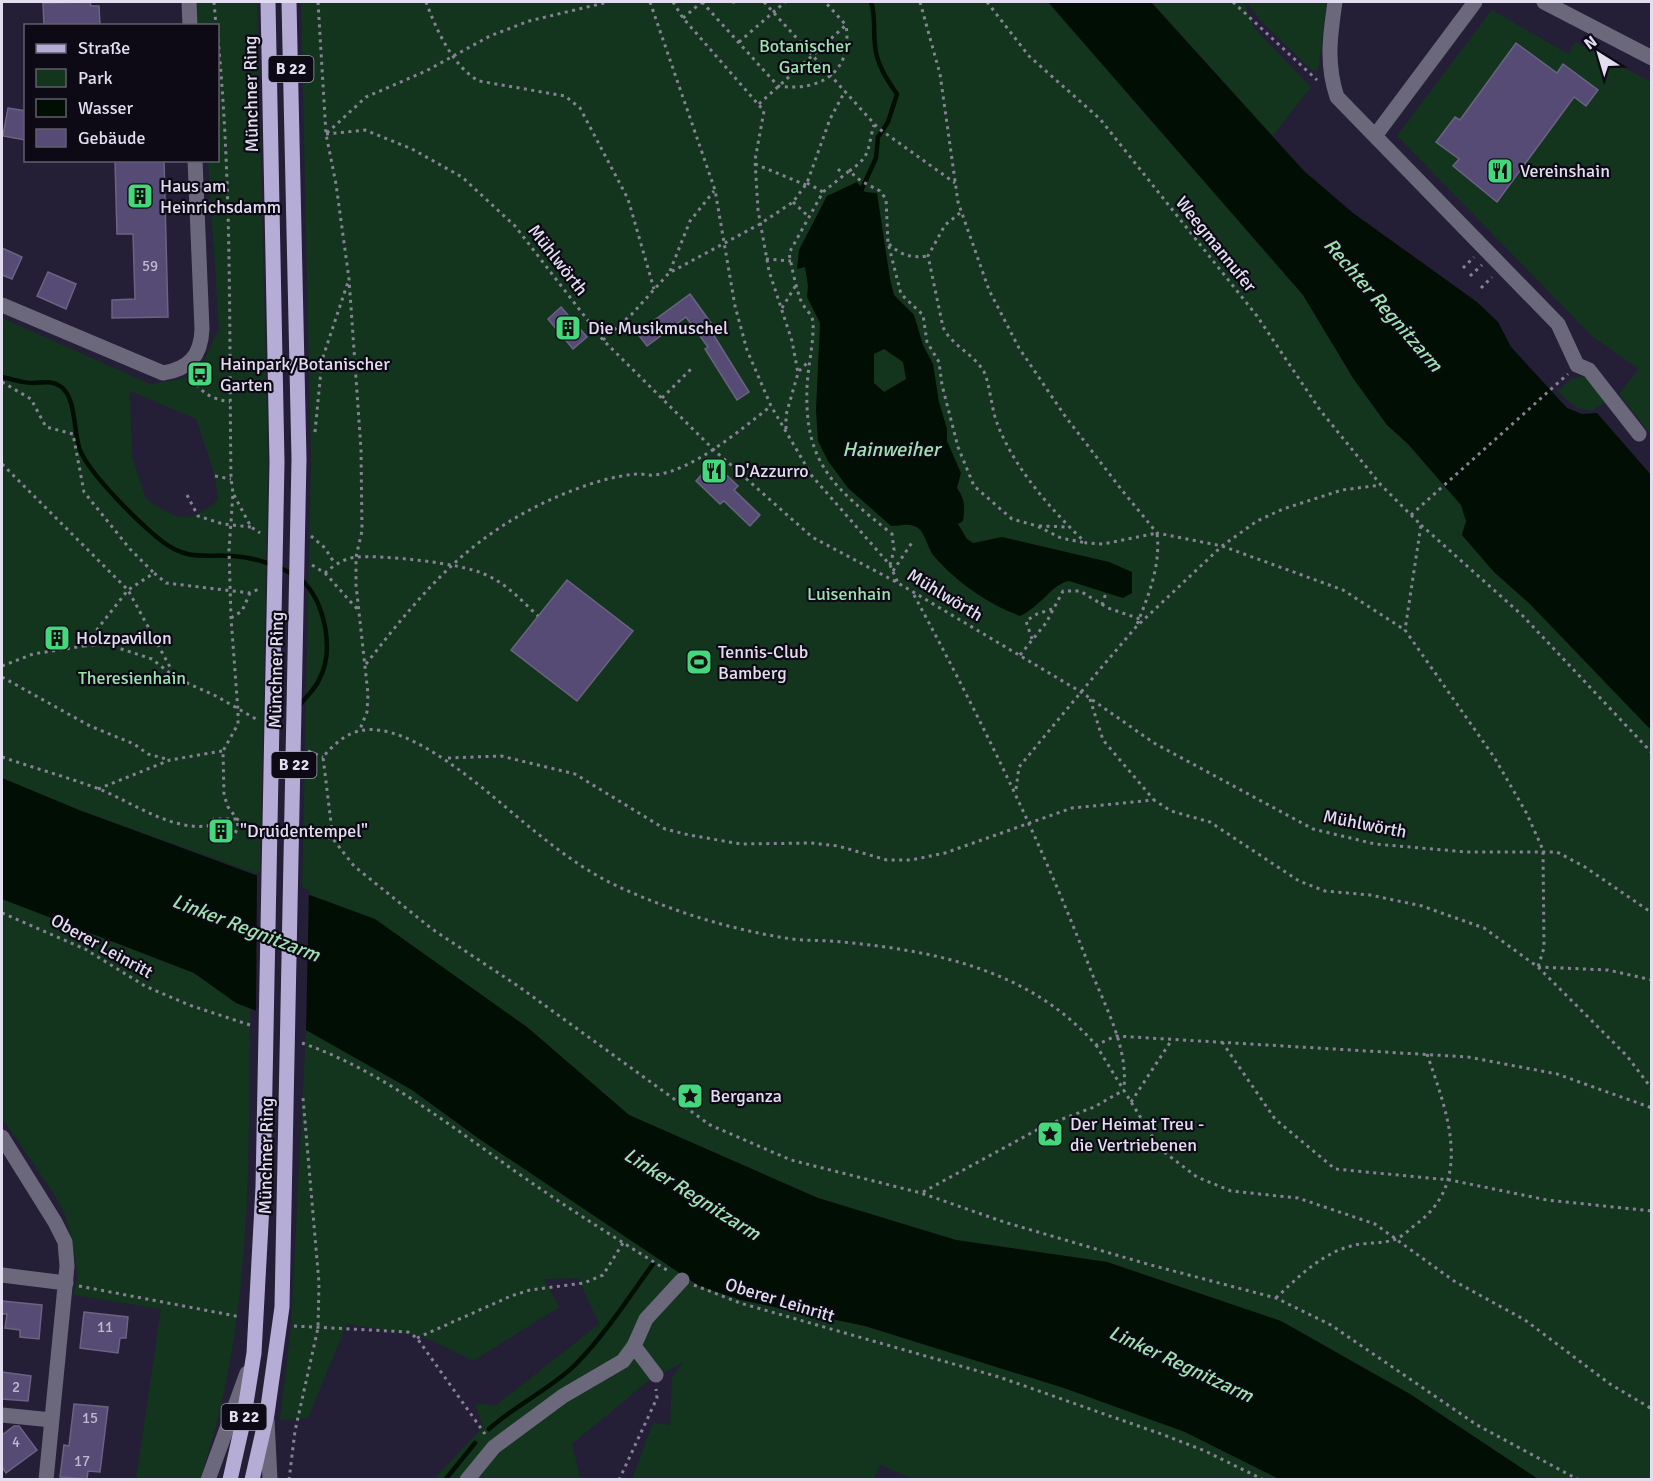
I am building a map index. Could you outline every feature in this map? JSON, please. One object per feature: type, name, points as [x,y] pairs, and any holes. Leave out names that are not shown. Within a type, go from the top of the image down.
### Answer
[{"type":"main road","name":"Münchner Ring","points":[[230,1479],[243,1422],[254,1353],[262,1236],[277,462],[268,2]]},
{"type":"main road","name":"Münchner Ring","points":[[252,1479],[267,1414],[282,1307],[299,459],[290,2]]},
{"type":"street","points":[[189,2],[190,24]]},
{"type":"street","points":[[1335,2],[1328,56],[1331,79],[1337,97],[1558,324],[1577,365],[1589,370],[1639,434]]},
{"type":"street","points":[[1375,136],[1475,2]]},
{"type":"street","points":[[1544,2],[1652,58]]},
{"type":"street","points":[[2,305],[163,373],[194,361],[202,339],[195,162]]},
{"type":"street","points":[[2,1137],[56,1222],[65,1242],[66,1283],[46,1479]]},
{"type":"street","points":[[2,1275],[66,1283]]},
{"type":"street","points":[[467,1479],[494,1447],[563,1396],[623,1360],[634,1346],[646,1319],[682,1280]]},
{"type":"street","points":[[634,1346],[656,1375]]},
{"type":"street","points":[[208,1479],[254,1353]]},
{"type":"street","points":[[267,1414],[270,1479]]},
{"type":"street","points":[[2,1415],[52,1420]]},
{"type":"path","points":[[214,2],[216,24]]},
{"type":"path","points":[[318,2],[326,134],[336,184],[349,279],[361,449],[362,531],[356,557],[359,611],[366,664],[367,712],[360,730]]},
{"type":"path","points":[[426,2],[435,26],[467,74],[479,81],[565,96],[580,108],[628,199],[654,289]]},
{"type":"path","points":[[326,134],[366,98],[454,55],[529,21],[608,2]]},
{"type":"path","points":[[650,2],[715,190],[735,306],[747,350],[771,406],[797,455],[812,476],[890,566],[898,583]]},
{"type":"path","points":[[673,2],[683,18],[764,111],[755,164],[760,224],[766,259],[792,341],[798,373]]},
{"type":"path","points":[[683,18],[702,2],[778,87],[811,87],[831,75],[845,55],[848,40],[846,25],[825,2]]},
{"type":"path","points":[[764,2],[878,128],[956,184]]},
{"type":"path","points":[[739,43],[785,2]]},
{"type":"path","points":[[920,2],[940,74],[960,213],[989,290],[1019,348],[1065,416],[1157,533],[1159,554],[1136,627]]},
{"type":"path","name":"Weegmannufer","points":[[987,2],[1029,56],[1100,119],[1257,316],[1320,410],[1381,485],[1421,525],[1522,615],[1652,753]]},
{"type":"path","points":[[1233,2],[1296,63],[1337,97]]},
{"type":"path","points":[[759,104],[846,25]]},
{"type":"path","points":[[208,826],[213,841],[222,843],[236,832],[237,819],[228,807],[224,795],[223,751],[238,724],[238,711],[230,590],[229,550],[233,493],[225,109],[219,49]]},
{"type":"path","points":[[603,340],[669,273],[760,224],[794,202],[807,184],[830,119],[845,91]]},
{"type":"path","points":[[875,124],[870,149],[862,162],[843,174],[823,192],[792,245],[791,261],[800,299],[812,318],[807,386],[810,439],[818,460],[831,479],[892,534],[894,550],[890,566]]},
{"type":"path","name":"Mühlwörth","points":[[326,134],[365,130],[412,149],[462,177],[515,226],[603,340],[714,450],[812,537],[898,583],[1020,655],[1081,692],[1154,743],[1313,829],[1375,843],[1456,851],[1543,850],[1557,852],[1585,867],[1652,913]]},
{"type":"path","points":[[755,164],[823,192]]},
{"type":"path","points":[[838,168],[843,174]]},
{"type":"path","points":[[849,171],[861,181],[880,191],[886,199],[888,243],[901,294],[923,315],[927,342],[939,362],[942,385],[958,447],[974,486],[1012,519],[1037,526],[1061,538],[1086,543],[1103,544],[1157,533],[1222,546],[1344,590],[1405,630],[1494,757],[1527,814],[1543,850],[1544,948],[1538,967]]},
{"type":"path","points":[[669,273],[690,221],[715,190]]},
{"type":"path","points":[[794,202],[809,217]]},
{"type":"path","points":[[960,213],[945,225],[928,256],[947,337],[983,370],[996,421],[1008,449],[1069,528],[1086,543]]},
{"type":"path","points":[[888,243],[899,254],[913,258],[928,256]]},
{"type":"path","points":[[766,259],[791,261]]},
{"type":"path","points":[[314,438],[322,360],[349,279]]},
{"type":"path","points":[[782,309],[797,284]]},
{"type":"path","points":[[786,432],[786,415],[798,373],[810,359]]},
{"type":"path","points":[[186,366],[204,393],[213,399],[230,402]]},
{"type":"path","points":[[662,398],[692,368]]},
{"type":"path","points":[[2,382],[31,399],[46,426],[73,434],[84,492],[130,549],[166,584],[250,593],[242,611],[231,618]]},
{"type":"path","points":[[1411,515],[1556,387]]},
{"type":"path","points":[[366,664],[402,618],[451,564],[500,525],[566,494],[617,477],[638,474],[655,475],[714,450],[771,406]]},
{"type":"path","points":[[2,464],[128,590],[176,678]]},
{"type":"path","points":[[215,476],[231,479]]},
{"type":"path","points":[[1015,790],[1019,767],[1136,627],[1222,546],[1257,521],[1283,509],[1342,490],[1381,485]]},
{"type":"path","points":[[187,495],[198,516],[251,528]]},
{"type":"path","points":[[1405,630],[1421,525]]},
{"type":"path","points":[[1037,526],[1069,528]]},
{"type":"path","points":[[311,535],[325,548],[335,564]]},
{"type":"path","points":[[893,571],[913,541]]},
{"type":"path","points":[[356,557],[451,564],[484,574],[507,586],[538,616]]},
{"type":"path","points":[[84,646],[128,590],[154,573]]},
{"type":"path","points":[[325,573],[359,611]]},
{"type":"path","points":[[1020,655],[1046,623],[1061,594],[1070,590],[1088,595],[1119,614],[1140,619]]},
{"type":"path","points":[[913,593],[1015,790],[1074,925],[1126,1068],[1124,1090]]},
{"type":"path","points":[[1102,605],[1106,593]]},
{"type":"path","points":[[1032,639],[1026,621],[1030,616],[1053,609]]},
{"type":"path","points":[[2,666],[33,654],[106,644],[152,659],[176,678],[216,696],[238,711]]},
{"type":"path","points":[[2,676],[90,726],[134,744],[148,754],[170,760]]},
{"type":"path","points":[[1090,698],[1103,740],[1154,800],[1171,812],[1210,822],[1299,881],[1324,891],[1370,895],[1422,906],[1484,928],[1538,967],[1627,1056],[1652,1089]]},
{"type":"path","points":[[1579,1479],[1478,1425],[1331,1325],[1276,1298],[1081,1245],[921,1193],[791,1160],[710,1125],[518,986],[432,929],[354,866],[333,839],[323,757],[333,745],[360,730],[389,731],[446,758],[572,860],[610,882],[655,903],[696,918],[793,939],[839,941],[929,953],[982,969],[1039,996],[1085,1032],[1096,1045],[1160,1149],[1197,1177],[1231,1191],[1298,1198],[1376,1224],[1454,1281],[1525,1320],[1610,1384],[1652,1409]]},
{"type":"path","points":[[304,749],[323,757]]},
{"type":"path","points":[[98,789],[170,760],[223,751]]},
{"type":"path","points":[[446,758],[501,756],[575,774],[665,829],[689,835],[741,844],[811,843],[838,846],[887,860],[911,860],[945,853],[1072,808],[1154,800]]},
{"type":"path","points":[[2,757],[98,789],[167,820],[195,827],[208,826],[214,819],[237,819],[263,832]]},
{"type":"path","points":[[301,830],[333,839]]},
{"type":"path","name":"Oberer Leinritt","points":[[2,913],[86,949],[145,986],[189,1005]]},
{"type":"path","points":[[1538,967],[1599,969],[1652,980]]},
{"type":"path","points":[[1096,1045],[1116,1036],[1468,1057],[1557,1074],[1652,1108]]},
{"type":"path","points":[[1131,1101],[1171,1041]]},
{"type":"path","points":[[1222,1042],[1275,1119],[1335,1169],[1450,1180],[1547,1200],[1652,1211]]},
{"type":"path","points":[[1276,1298],[1306,1268],[1353,1246],[1396,1239],[1425,1218],[1440,1202],[1450,1180],[1449,1130],[1443,1102],[1427,1053]]},
{"type":"path","name":"Oberer Leinritt","points":[[332,1054],[441,1118],[499,1160],[682,1280],[740,1303],[999,1377],[1164,1435],[1205,1451],[1264,1479]]},
{"type":"path","points":[[289,1479],[295,1431],[318,1328],[319,1283],[302,1088]]},
{"type":"path","points":[[921,1193],[1044,1126],[1094,1107],[1124,1090]]},
{"type":"path","points":[[417,1338],[511,1296],[530,1290],[584,1282],[603,1275],[623,1243]]},
{"type":"path","points":[[66,1283],[219,1313]]},
{"type":"path","points":[[307,1328],[408,1332],[417,1338],[494,1447]]},
{"type":"path","points":[[619,1479],[657,1398],[656,1375]]},
{"type":"green space","name":"Theresienhain","points":[[195,2],[257,2],[268,459],[260,875],[79,810],[2,778],[2,318],[150,384],[183,379],[204,360],[219,329],[208,162],[219,162],[219,24],[197,24]],"holes":[[[130,391],[196,419],[215,476],[218,500],[190,517],[167,512],[146,499],[132,457]]]},
{"type":"green space","name":"Luisenhain","points":[[301,2],[1048,2],[1303,295],[1353,378],[1387,425],[1408,444],[1461,505],[1466,521],[1462,535],[1494,572],[1530,604],[1651,730],[1651,1479],[1538,1479],[1410,1394],[1281,1321],[1107,1262],[956,1240],[818,1198],[629,1115],[527,1027],[302,891],[311,460]]},
{"type":"green space","points":[[1151,2],[1244,2],[1254,28],[1311,87],[1273,136]]},
{"type":"green space","points":[[1246,2],[1327,2],[1318,71],[1312,70],[1261,21]]},
{"type":"green space","points":[[1492,10],[1568,54],[1575,42],[1651,82],[1651,435],[1619,394],[1639,369],[1593,337],[1397,136]]},
{"type":"green space","points":[[1585,376],[1609,400],[1592,411],[1577,408],[1557,391],[1571,379]]},
{"type":"green space","points":[[2,899],[194,973],[236,1003],[250,1008],[247,1187],[238,1305],[230,1363],[217,1421],[200,1479],[136,1479],[161,1309],[73,1295],[78,1277],[65,1215],[54,1194],[2,1118]]},
{"type":"green space","points":[[306,1030],[412,1090],[478,1138],[699,1286],[741,1300],[865,1326],[1064,1388],[1185,1432],[1279,1479],[916,1480],[880,1465],[874,1479],[632,1479],[653,1423],[670,1425],[672,1378],[683,1362],[647,1382],[572,1444],[580,1479],[434,1479],[483,1427],[475,1403],[495,1406],[599,1324],[578,1278],[544,1279],[559,1307],[473,1361],[424,1337],[347,1324],[308,1418],[280,1420],[291,1326]]},
{"type":"water","name":"Rechter Regnitzarm","points":[[1048,2],[1151,2],[1304,171],[1353,213],[1477,302],[1498,322],[1511,347],[1567,408],[1582,414],[1597,413],[1651,475],[1651,730],[1530,604],[1494,572],[1462,535],[1466,521],[1461,505],[1408,444],[1387,425],[1353,378],[1303,295]]},
{"type":"water","name":"Hainweiher","points":[[857,182],[865,192],[877,193],[894,295],[914,315],[923,345],[933,364],[939,402],[947,429],[947,441],[961,473],[957,488],[964,503],[964,511],[963,521],[958,524],[967,539],[973,543],[1002,537],[1109,562],[1132,572],[1132,593],[1123,598],[1069,581],[1057,587],[1020,616],[985,599],[952,575],[934,556],[918,528],[908,525],[891,526],[848,488],[828,461],[818,441],[816,410],[820,323],[807,297],[805,267],[797,269],[799,250],[827,196]],"holes":[[[884,349],[903,362],[906,379],[884,392],[874,383],[874,354]]]},
{"type":"water","name":"Linker Regnitzarm","points":[[2,778],[79,810],[375,919],[527,1027],[629,1115],[818,1198],[956,1240],[1107,1262],[1281,1321],[1410,1394],[1538,1479],[1279,1479],[1185,1432],[1064,1388],[865,1326],[741,1300],[699,1286],[478,1138],[412,1090],[306,1030],[236,1003],[194,973],[2,899]]},
{"type":"pier","points":[[257,871],[309,890],[306,1033],[256,1013]]},
{"type":"building","points":[[90,2],[91,6],[99,6],[100,24],[44,24],[43,3]]},
{"type":"building","points":[[1516,43],[1557,73],[1563,64],[1598,90],[1586,106],[1574,97],[1497,202],[1453,166],[1459,159],[1436,142],[1455,117],[1460,120]]},
{"type":"building","points":[[8,108],[24,111],[24,140],[3,136]]},
{"type":"building","points":[[115,162],[164,162],[168,317],[112,318],[112,300],[135,299],[133,234],[117,234]]},
{"type":"building","points":[[2,248],[22,257],[12,279],[2,275]]},
{"type":"building","points":[[48,272],[76,284],[66,309],[37,296]]},
{"type":"building","points":[[690,294],[711,323],[708,326],[749,392],[737,400],[705,349],[708,347],[686,317],[647,346],[637,333]]},
{"type":"building","name":"Die Musikmuschel","points":[[561,307],[587,337],[573,349],[548,319]]},
{"type":"building","points":[[713,462],[738,486],[734,490],[760,515],[750,526],[724,501],[720,504],[696,481]]},
{"type":"building","points":[[567,580],[633,631],[577,701],[511,650]]},
{"type":"building","name":"Holzpavillon","points":[[54,631],[65,632],[63,642],[59,645],[48,644],[50,634]]},
{"type":"building","points":[[2,1301],[42,1305],[39,1339],[20,1337],[20,1330],[5,1328],[7,1314],[2,1314]]},
{"type":"building","points":[[84,1312],[128,1317],[126,1338],[120,1338],[118,1353],[80,1348]]},
{"type":"building","points":[[2,1372],[31,1376],[28,1401],[2,1399]]},
{"type":"building","points":[[74,1404],[108,1407],[100,1472],[88,1471],[87,1479],[60,1477],[64,1445],[69,1446]]},
{"type":"building","points":[[14,1426],[19,1426],[37,1450],[6,1473],[2,1467],[2,1435]]},
{"type":"waterway","points":[[860,193],[876,158],[878,137],[888,122],[897,94],[877,58],[871,2]]},
{"type":"waterway","points":[[2,377],[29,383],[53,383],[65,391],[72,407],[80,450],[94,473],[117,499],[163,542],[189,554],[233,556],[257,560],[294,575]]},
{"type":"waterway","points":[[299,706],[319,680],[324,668],[327,641],[316,600],[301,579]]},
{"type":"waterway","points":[[489,1429],[568,1372],[577,1363],[607,1327],[653,1264]]},
{"type":"waterway","points":[[445,1480],[475,1443]]},
{"type":"place","name":"Vereinshain","points":[[1500,171]]},
{"type":"place","name":"Haus am Heinrichsdamm","points":[[140,196]]},
{"type":"place","name":"Die Musikmuschel","points":[[568,328]]},
{"type":"place","name":"Hainpark/Botanischer Garten","points":[[200,374]]},
{"type":"place","name":"D'Azzurro","points":[[714,471]]},
{"type":"place","name":"Holzpavillon","points":[[57,638]]},
{"type":"place","name":"Tennis-Club Bamberg","points":[[699,662]]},
{"type":"place","name":"\"Druidentempel\"","points":[[221,831]]},
{"type":"place","name":"Berganza","points":[[690,1096]]},
{"type":"place","name":"Der Heimat Treu - die Vertriebenen","points":[[1050,1134]]},
{"type":"park label","name":"Botanischer Garten","points":[[805,56]]}]
